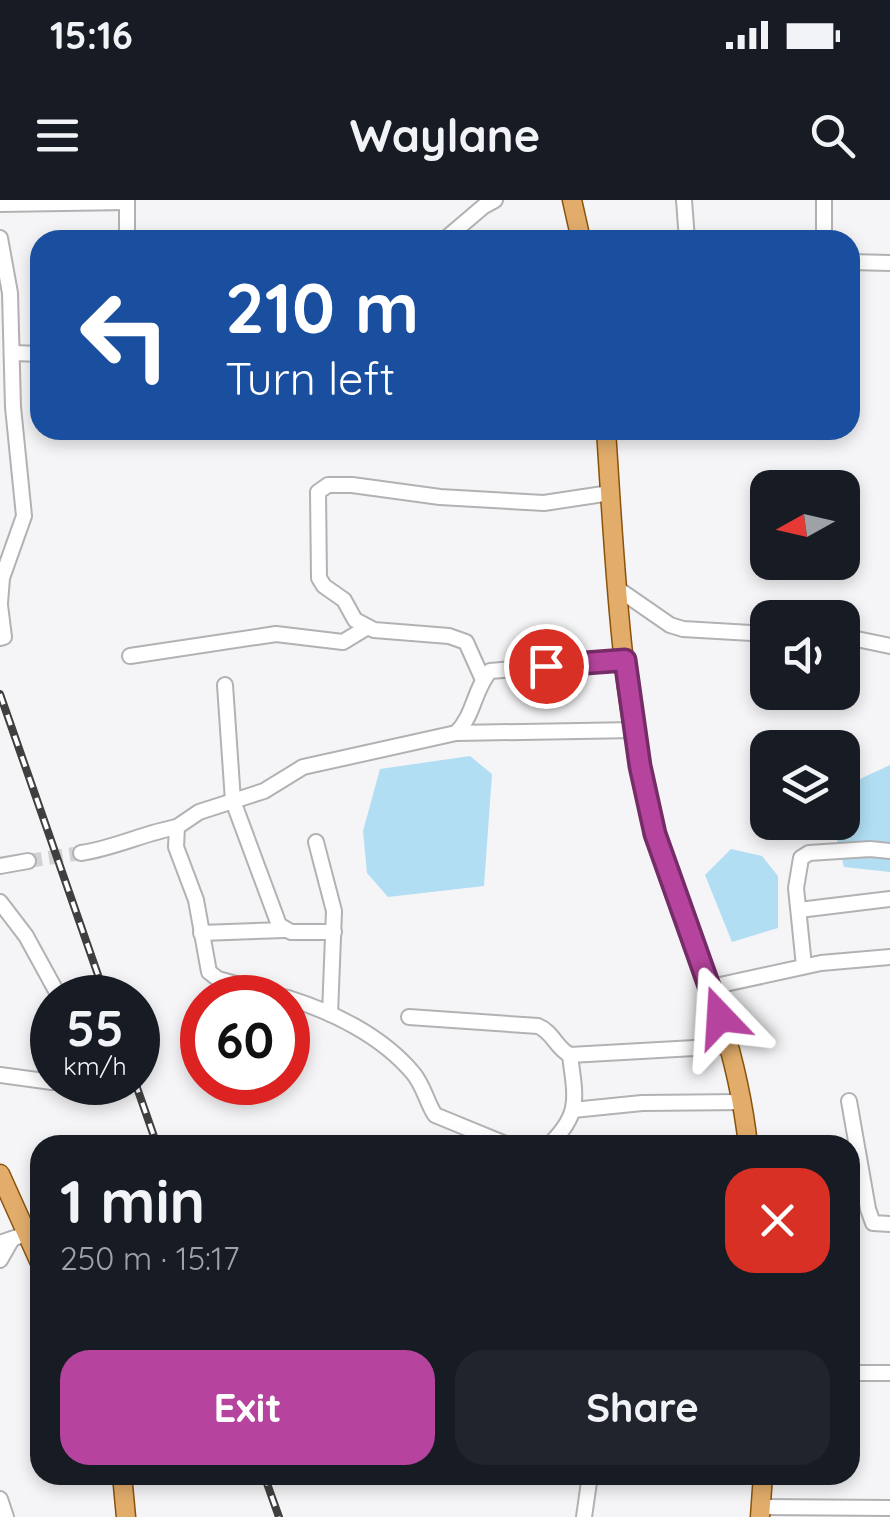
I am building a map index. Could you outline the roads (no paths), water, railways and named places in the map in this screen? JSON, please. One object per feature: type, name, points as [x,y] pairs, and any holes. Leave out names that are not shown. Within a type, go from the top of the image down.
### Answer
[{"type":"main road","points":[[572,200],[579,230]]},
{"type":"main road","points":[[607,440],[625,660],[648,806],[663,861],[730,1046],[747,1135]]},
{"type":"main road","points":[[0,1174],[14,1238]]},
{"type":"main road","points":[[123,1485],[126,1517]]},
{"type":"main road","points":[[760,1512],[762,1485]]},
{"type":"street","points":[[456,230],[495,200]]},
{"type":"street","points":[[684,200],[686,230]]},
{"type":"street","points":[[824,200],[824,230]]},
{"type":"street","points":[[0,204],[126,201],[127,230]]},
{"type":"street","points":[[0,238],[10,292],[12,407],[24,516],[2,578],[4,636],[0,638]]},
{"type":"street","points":[[860,262],[890,262]]},
{"type":"street","points":[[14,353],[30,354]]},
{"type":"street","points":[[482,680],[470,648],[460,639],[366,628],[355,620],[344,600],[319,578],[317,500],[322,487],[352,486],[544,504],[610,493]]},
{"type":"street","points":[[618,589],[683,630],[750,633]]},
{"type":"street","points":[[130,656],[262,635],[343,642],[366,628]]},
{"type":"street","points":[[860,640],[890,646]]},
{"type":"street","points":[[456,733],[467,719],[482,680],[490,672],[625,660]]},
{"type":"street","points":[[224,685],[233,801],[279,924],[285,930]]},
{"type":"street","points":[[81,854],[105,850],[142,834],[178,828],[199,812],[264,791],[303,766],[456,733],[634,730]]},
{"type":"street","points":[[178,828],[176,848],[196,900],[209,972],[214,975]]},
{"type":"street","points":[[316,842],[332,894],[330,1014]]},
{"type":"street","points":[[804,966],[798,910],[801,858],[809,853],[890,851]]},
{"type":"street","points":[[0,866],[28,861]]},
{"type":"street","points":[[798,910],[890,900]]},
{"type":"street","points":[[0,902],[26,936],[47,975]]},
{"type":"street","points":[[201,932],[334,932]]},
{"type":"street","points":[[711,988],[804,966],[890,956]]},
{"type":"street","points":[[310,1007],[376,1041],[404,1064],[425,1091],[434,1114],[490,1135]]},
{"type":"street","points":[[409,1018],[528,1024],[545,1029],[570,1055],[730,1046]]},
{"type":"street","points":[[560,1135],[576,1103],[570,1055]]},
{"type":"street","points":[[0,1075],[30,1079]]},
{"type":"street","points":[[849,1101],[852,1135]]},
{"type":"street","points":[[574,1110],[642,1103],[743,1102]]},
{"type":"street","points":[[860,1184],[874,1223],[890,1224]]},
{"type":"street","points":[[0,1260],[14,1238]]},
{"type":"street","points":[[860,1373],[890,1373]]},
{"type":"street","points":[[584,1517],[589,1485]]},
{"type":"street","points":[[0,1499],[6,1517]]},
{"type":"street","points":[[760,1512],[890,1508]]},
{"type":"water","points":[[470,756],[492,774],[484,886],[388,897],[367,873],[363,831],[380,769]]},
{"type":"water","points":[[890,765],[890,872],[844,867],[837,840],[860,840],[860,779]]},
{"type":"water","points":[[731,849],[762,856],[778,876],[778,928],[732,942],[705,875]]},
{"type":"tunnel","points":[[28,861],[81,853]]},
{"type":"railway","points":[[0,694],[98,975]]},
{"type":"railway","points":[[143,1105],[154,1135]]},
{"type":"railway","points":[[268,1485],[279,1517]]}]
